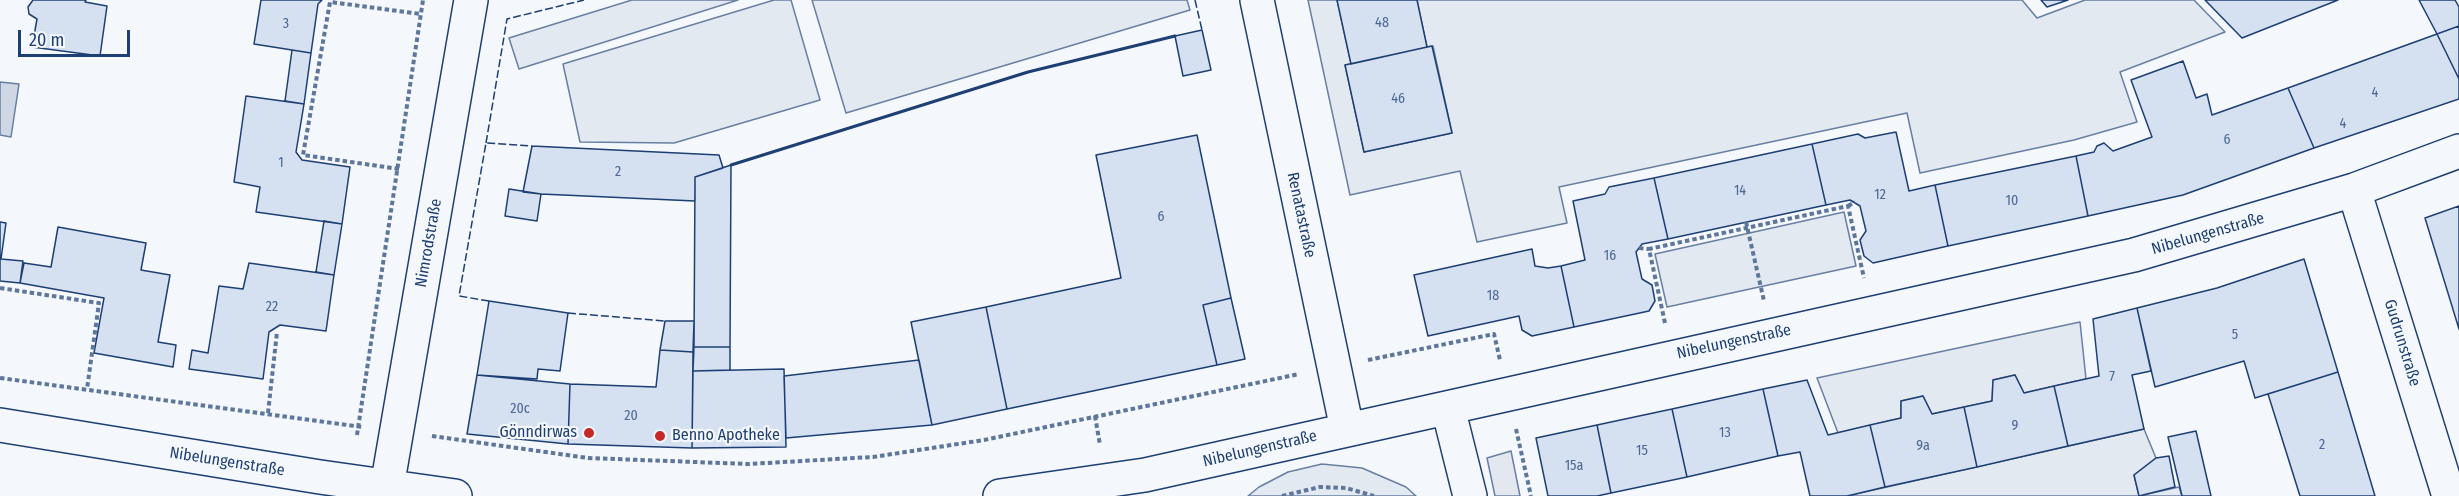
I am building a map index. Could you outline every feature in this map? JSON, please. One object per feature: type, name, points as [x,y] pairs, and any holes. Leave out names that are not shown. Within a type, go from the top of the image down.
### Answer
[{"type":"street","name":"Nimrodstraße","points":[[387,487],[471,0]]},
{"type":"street","name":"Renatastraße","points":[[1257,0],[1347,429]]},
{"type":"street","name":"Nibelungenstraße","points":[[1000,496],[1147,485],[1347,429],[2133,255],[2354,190],[2459,151]]},
{"type":"street","name":"Gudrunstraße","points":[[2354,190],[2450,496]]},
{"type":"street","points":[[1448,408],[1470,496]]},
{"type":"street","name":"Nibelungenstraße","points":[[0,425],[319,487],[355,482],[455,496]]},
{"type":"path","points":[[355,482],[357,427],[399,169],[423,0]]},
{"type":"path","points":[[399,169],[303,155],[330,2],[421,14]]},
{"type":"path","points":[[1639,248],[1649,249],[1748,228],[1848,206],[1855,202]]},
{"type":"path","points":[[1848,206],[1872,312]]},
{"type":"path","points":[[1746,222],[1771,334]]},
{"type":"path","points":[[1649,249],[1673,356]]},
{"type":"path","points":[[0,288],[99,303],[87,389]]},
{"type":"path","points":[[268,412],[277,332]]},
{"type":"path","points":[[0,378],[268,412],[357,427],[588,458],[748,464],[873,457],[984,440],[1494,334],[1531,496]]},
{"type":"path","points":[[1282,496],[1320,487],[1346,488],[1374,496]]},
{"type":"shaded area","points":[[632,0],[738,0],[519,69],[509,38]]},
{"type":"shaded area","points":[[774,0],[791,0],[820,100],[674,143],[580,142],[563,64]]},
{"type":"shaded area","points":[[812,0],[1187,0],[1190,10],[846,113]]},
{"type":"shaded area","points":[[1308,0],[1337,0],[1351,64],[1345,65],[1364,152],[1452,133],[1433,46],[1427,47],[1417,0],[2022,0],[2037,18],[2085,0],[2194,0],[2225,32],[2120,72],[2137,122],[2074,140],[1920,173],[1907,113],[1559,187],[1567,223],[1477,242],[1460,171],[1350,195]]},
{"type":"shaded area","points":[[0,82],[19,84],[11,137],[0,135]]},
{"type":"shaded area","points":[[1844,212],[1856,266],[1667,307],[1655,254]]},
{"type":"shaded area","points":[[2080,322],[2086,379],[2024,393],[2015,375],[1993,380],[1992,401],[1932,414],[1923,396],[1901,401],[1901,418],[1838,433],[1817,378]]},
{"type":"shaded area","points":[[2144,429],[2156,458],[2134,475],[2139,496],[1847,496]]},
{"type":"shaded area","points":[[1511,451],[1520,496],[1495,496],[1487,458]]},
{"type":"shaded area","points":[[1322,464],[1362,468],[1406,487],[1416,496],[1248,496],[1259,487],[1288,472]]},
{"type":"shaded area","points":[[2179,487],[2182,496],[2139,496]]},
{"type":"building","points":[[33,0],[86,0],[85,2],[107,6],[100,56],[32,47],[37,19],[29,14],[28,7]]},
{"type":"building","points":[[261,0],[322,0],[318,4],[311,53],[254,44]]},
{"type":"building","points":[[1337,0],[1417,0],[1427,47],[1351,64]]},
{"type":"building","points":[[2041,0],[2068,0],[2047,7]]},
{"type":"building","points":[[2205,0],[2338,0],[2242,38]]},
{"type":"building","points":[[2419,0],[2455,0],[2459,7],[2459,26],[2437,34]]},
{"type":"building","points":[[2459,26],[2459,79],[2437,34]]},
{"type":"building","points":[[1202,30],[1211,70],[1183,76],[1175,36]]},
{"type":"building","points":[[2437,34],[2459,79],[2459,99],[2314,148],[2288,88]]},
{"type":"building","points":[[1432,46],[1452,133],[1364,152],[1345,65]]},
{"type":"building","points":[[292,50],[311,53],[304,104],[285,101]]},
{"type":"building","points":[[2183,61],[2196,98],[2207,94],[2212,115],[2288,88],[2314,148],[2183,195],[2088,216],[2076,156],[2094,152],[2097,146],[2104,143],[2113,151],[2152,137],[2131,80]]},
{"type":"building","points":[[246,96],[304,104],[296,152],[302,160],[350,167],[342,224],[256,212],[260,187],[234,182]]},
{"type":"building","points":[[1896,132],[1909,191],[1935,185],[1948,246],[1873,263],[1864,256],[1860,240],[1866,231],[1860,206],[1850,200],[1826,205],[1812,144],[1858,134],[1865,138]]},
{"type":"building","points":[[1197,135],[1231,298],[1203,305],[1217,365],[1007,409],[986,307],[1121,278],[1096,155]]},
{"type":"building","points":[[1812,144],[1826,205],[1668,239],[1654,178]]},
{"type":"building","points":[[532,146],[719,155],[723,168],[695,177],[695,201],[523,192]]},
{"type":"building","points":[[2076,156],[2088,216],[1948,246],[1935,185]]},
{"type":"building","points":[[731,165],[730,347],[694,347],[695,177]]},
{"type":"building","points":[[1654,178],[1668,239],[1642,244],[1636,252],[1642,279],[1652,285],[1655,301],[1649,311],[1574,327],[1561,266],[1585,260],[1573,201],[1605,194],[1609,187]]},
{"type":"building","points":[[509,189],[541,194],[537,221],[505,216]]},
{"type":"building","points":[[2459,206],[2459,329],[2425,218]]},
{"type":"building","points":[[324,221],[342,224],[334,275],[316,272]]},
{"type":"building","points":[[0,222],[6,223],[1,259],[23,261],[20,283],[0,281]]},
{"type":"building","points":[[58,227],[146,243],[141,270],[170,275],[158,342],[176,345],[173,367],[94,353],[104,298],[20,283],[24,263],[51,267]]},
{"type":"building","points":[[1532,249],[1535,266],[1548,268],[1561,266],[1574,327],[1532,336],[1522,330],[1519,316],[1428,336],[1414,275]]},
{"type":"building","points":[[2304,259],[2338,372],[2255,398],[2244,361],[2155,387],[2137,308],[2217,288]]},
{"type":"building","points":[[249,263],[334,275],[326,331],[280,325],[269,332],[263,379],[189,369],[192,350],[208,353],[219,286],[243,289]]},
{"type":"building","points":[[1231,298],[1245,359],[1217,365],[1203,305]]},
{"type":"building","points":[[489,301],[568,313],[560,371],[538,369],[537,379],[477,375]]},
{"type":"building","points":[[986,307],[1007,409],[932,425],[911,322]]},
{"type":"building","points":[[2137,308],[2151,371],[2132,375],[2144,429],[2068,446],[2054,386],[2099,376],[2093,319]]},
{"type":"building","points":[[665,321],[694,321],[693,352],[660,350]]},
{"type":"building","points":[[694,347],[730,347],[730,370],[693,371]]},
{"type":"building","points":[[660,350],[693,352],[692,448],[568,444],[570,384],[656,387]]},
{"type":"building","points":[[919,360],[932,425],[786,438],[784,376]]},
{"type":"building","points":[[784,369],[786,447],[692,448],[693,371]]},
{"type":"building","points":[[2338,372],[2375,496],[2300,496],[2268,394]]},
{"type":"building","points":[[477,375],[570,384],[568,444],[467,434]]},
{"type":"building","points":[[2015,375],[2024,393],[2054,386],[2068,446],[1977,467],[1964,407],[1992,401],[1993,380]]},
{"type":"building","points":[[1807,380],[1828,435],[1870,425],[1885,487],[1847,496],[1810,496],[1800,452],[1778,456],[1763,389]]},
{"type":"building","points":[[1763,389],[1778,456],[1687,477],[1672,409]]},
{"type":"building","points":[[1923,396],[1932,414],[1964,407],[1977,467],[1885,487],[1870,425],[1901,418],[1901,401]]},
{"type":"building","points":[[1672,409],[1687,477],[1611,493],[1597,425]]},
{"type":"building","points":[[1597,425],[1611,493],[1597,496],[1548,496],[1536,438]]},
{"type":"building","points":[[2196,431],[2211,496],[2182,496],[2168,437]]},
{"type":"building","points":[[2169,456],[2175,487],[2139,496],[2134,475],[2156,458]]},
{"type":"fence","points":[[486,143],[507,19],[584,0]]},
{"type":"fence","points":[[1195,0],[1202,30]]},
{"type":"fence","points":[[489,301],[459,296],[486,143],[532,146]]},
{"type":"fence","points":[[568,313],[665,321]]},
{"type":"wall","points":[[731,165],[1028,72],[1175,36]]},
{"type":"place","name":"Gönndirwas","points":[[589,433]]},
{"type":"place","name":"Benno Apotheke","points":[[660,436]]}]
